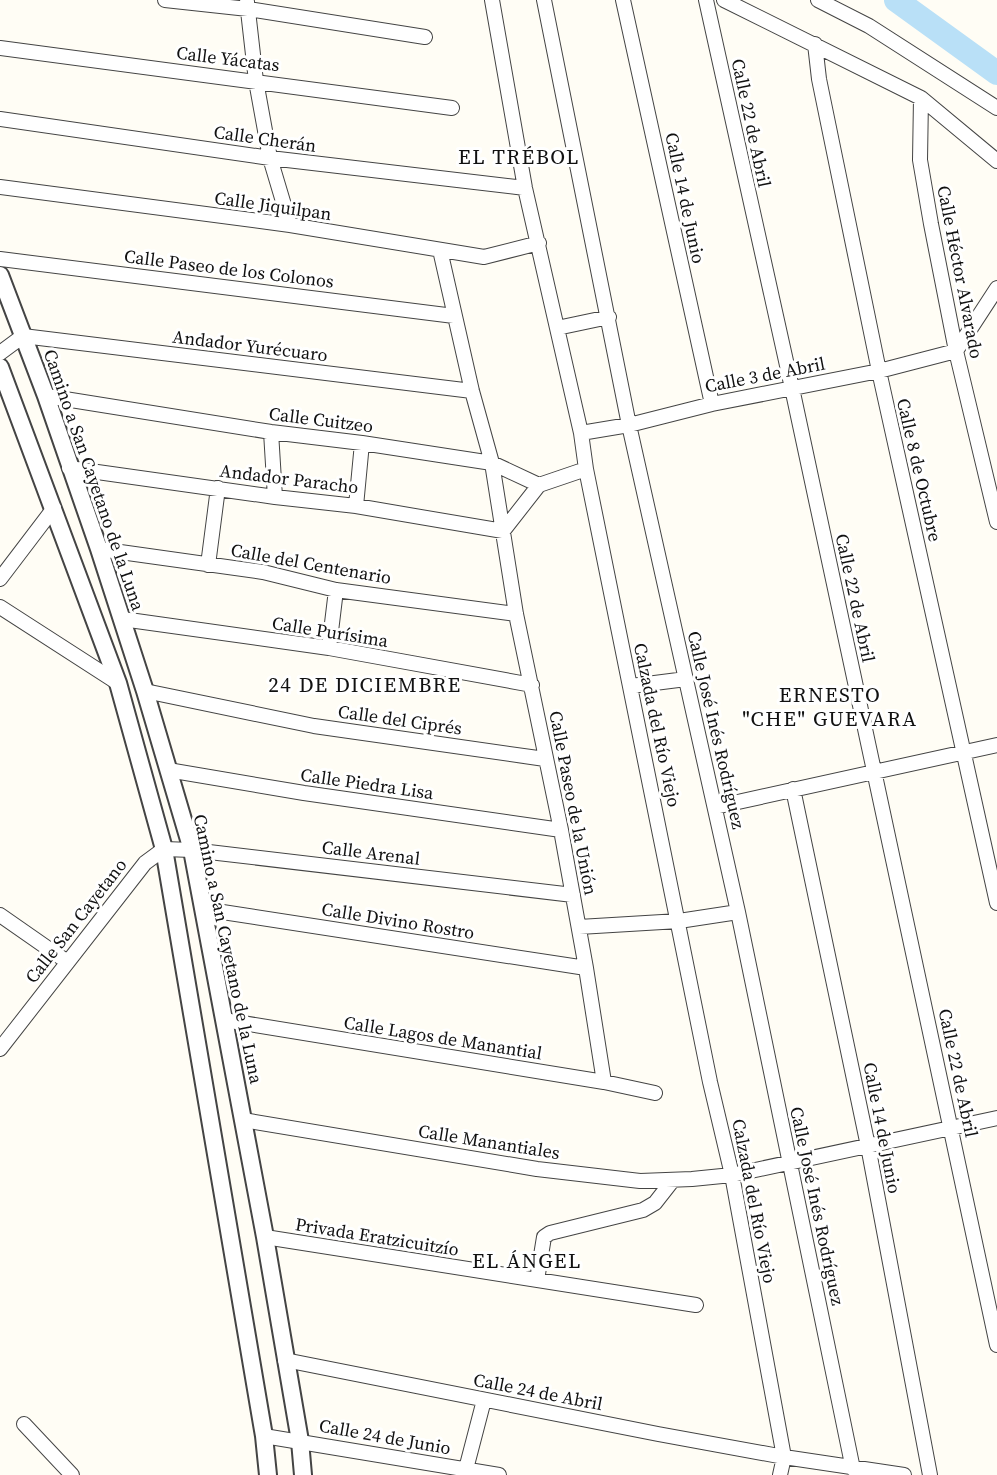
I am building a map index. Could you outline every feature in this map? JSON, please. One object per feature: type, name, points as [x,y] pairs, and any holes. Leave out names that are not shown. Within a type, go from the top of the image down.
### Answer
[{"type":"street","points":[[165,0],[247,5],[425,37]]},
{"type":"street","name":"Calzada del Río Viejo","points":[[492,0],[525,188],[581,433],[586,469],[710,1082],[732,1174],[784,1457]]},
{"type":"street","name":"Calle José Inés Rodríguez","points":[[544,0],[629,425],[738,912],[853,1468]]},
{"type":"street","name":"Calle 14 de Junio","points":[[623,0],[712,404]]},
{"type":"street","name":"Calle 22 de Abril","points":[[706,0],[792,388],[997,1345]]},
{"type":"street","points":[[724,0],[921,98],[997,161]]},
{"type":"street","points":[[818,0],[869,26],[997,108]]},
{"type":"street","points":[[247,5],[256,81],[270,158],[291,225]]},
{"type":"street","name":"Calle 8 de Octubre","points":[[815,44],[819,79],[879,371],[997,903]]},
{"type":"street","name":"Calle Yácatas","points":[[0,48],[452,108]]},
{"type":"street","name":"Calle Héctor Alvarado","points":[[921,98],[920,160],[956,351],[996,513]]},
{"type":"street","name":"Calle Cherán","points":[[0,119],[270,158],[525,188]]},
{"type":"street","name":"Calle Jiquilpan","points":[[0,187],[291,225],[484,256],[539,243]]},
{"type":"street","name":"Calle Paseo de la Unión","points":[[440,250],[472,391],[492,463],[516,614],[561,831],[604,1082]]},
{"type":"street","name":"Calle Paseo de los Colonos","points":[[0,259],[454,316]]},
{"type":"street","name":"Camino a San Cayetano de la Luna","points":[[0,275],[46,396],[69,468],[99,549],[145,691],[192,850],[265,1237],[300,1441],[303,1475]]},
{"type":"street","points":[[956,351],[997,288]]},
{"type":"street","points":[[557,328],[609,317]]},
{"type":"street","points":[[0,353],[23,336]]},
{"type":"street","name":"Andador Yurécuaro","points":[[23,336],[472,391]]},
{"type":"street","name":"Calle 3 de Abril","points":[[581,433],[629,425],[712,404],[879,371],[956,351]]},
{"type":"street","points":[[0,367],[118,683],[164,849],[264,1436],[268,1475]]},
{"type":"street","name":"Calle Cuitzeo","points":[[46,396],[271,432],[492,463],[539,485]]},
{"type":"street","points":[[271,432],[275,498]]},
{"type":"street","points":[[356,506],[362,443]]},
{"type":"street","name":"Andador Paracho","points":[[69,468],[275,498],[356,506],[503,531]]},
{"type":"street","points":[[503,531],[539,485],[586,469]]},
{"type":"street","points":[[208,564],[218,488]]},
{"type":"street","points":[[0,579],[54,508]]},
{"type":"street","name":"Calle del Centenario","points":[[99,549],[263,572],[336,590],[516,614]]},
{"type":"street","points":[[329,648],[336,590]]},
{"type":"street","points":[[0,607],[118,683]]},
{"type":"street","name":"Calle Purísima","points":[[122,620],[329,648],[532,685]]},
{"type":"street","points":[[631,686],[686,679]]},
{"type":"street","name":"Calle del Ciprés","points":[[145,691],[314,726],[545,759]]},
{"type":"street","points":[[715,807],[997,746]]},
{"type":"street","name":"Calle Piedra Lisa","points":[[168,770],[304,793],[561,831]]},
{"type":"street","name":"Calle 14 de Junio","points":[[793,789],[868,1146],[930,1475]]},
{"type":"street","name":"Calle Arenal","points":[[164,849],[192,850],[573,895]]},
{"type":"street","name":"Calle San Cayetano","points":[[0,1049],[145,862],[164,849]]},
{"type":"street","name":"Calle Divino Rostro","points":[[203,909],[586,968]]},
{"type":"street","points":[[579,927],[679,921],[738,912]]},
{"type":"street","points":[[0,915],[66,962]]},
{"type":"street","name":"Calle Lagos de Manantial","points":[[224,1020],[604,1082],[655,1093]]},
{"type":"street","name":"Calle Manantiales","points":[[243,1120],[537,1169],[640,1181],[732,1174],[997,1118]]},
{"type":"street","points":[[537,1280],[544,1237],[550,1233],[643,1210],[655,1203],[673,1180]]},
{"type":"street","name":"Privada Eratzicuitzío","points":[[265,1237],[696,1305]]},
{"type":"street","name":"Calle 24 de Abril","points":[[285,1360],[784,1457],[904,1475]]},
{"type":"street","points":[[466,1472],[484,1400]]},
{"type":"street","points":[[24,1424],[72,1475]]},
{"type":"street","name":"Calle 24 de Junio","points":[[264,1436],[466,1472],[499,1475]]},
{"type":"street","points":[[780,1475],[784,1457]]},
{"type":"waterway","points":[[896,0],[997,73]]},
{"type":"district","name":"EL TRÉBOL","points":[[519,157]]},
{"type":"district","name":"24 DE DICIEMBRE","points":[[365,685]]},
{"type":"district","name":"ERNESTO \"CHE\" GUEVARA","points":[[830,707]]},
{"type":"district","name":"EL ÁNGEL","points":[[527,1261]]}]
